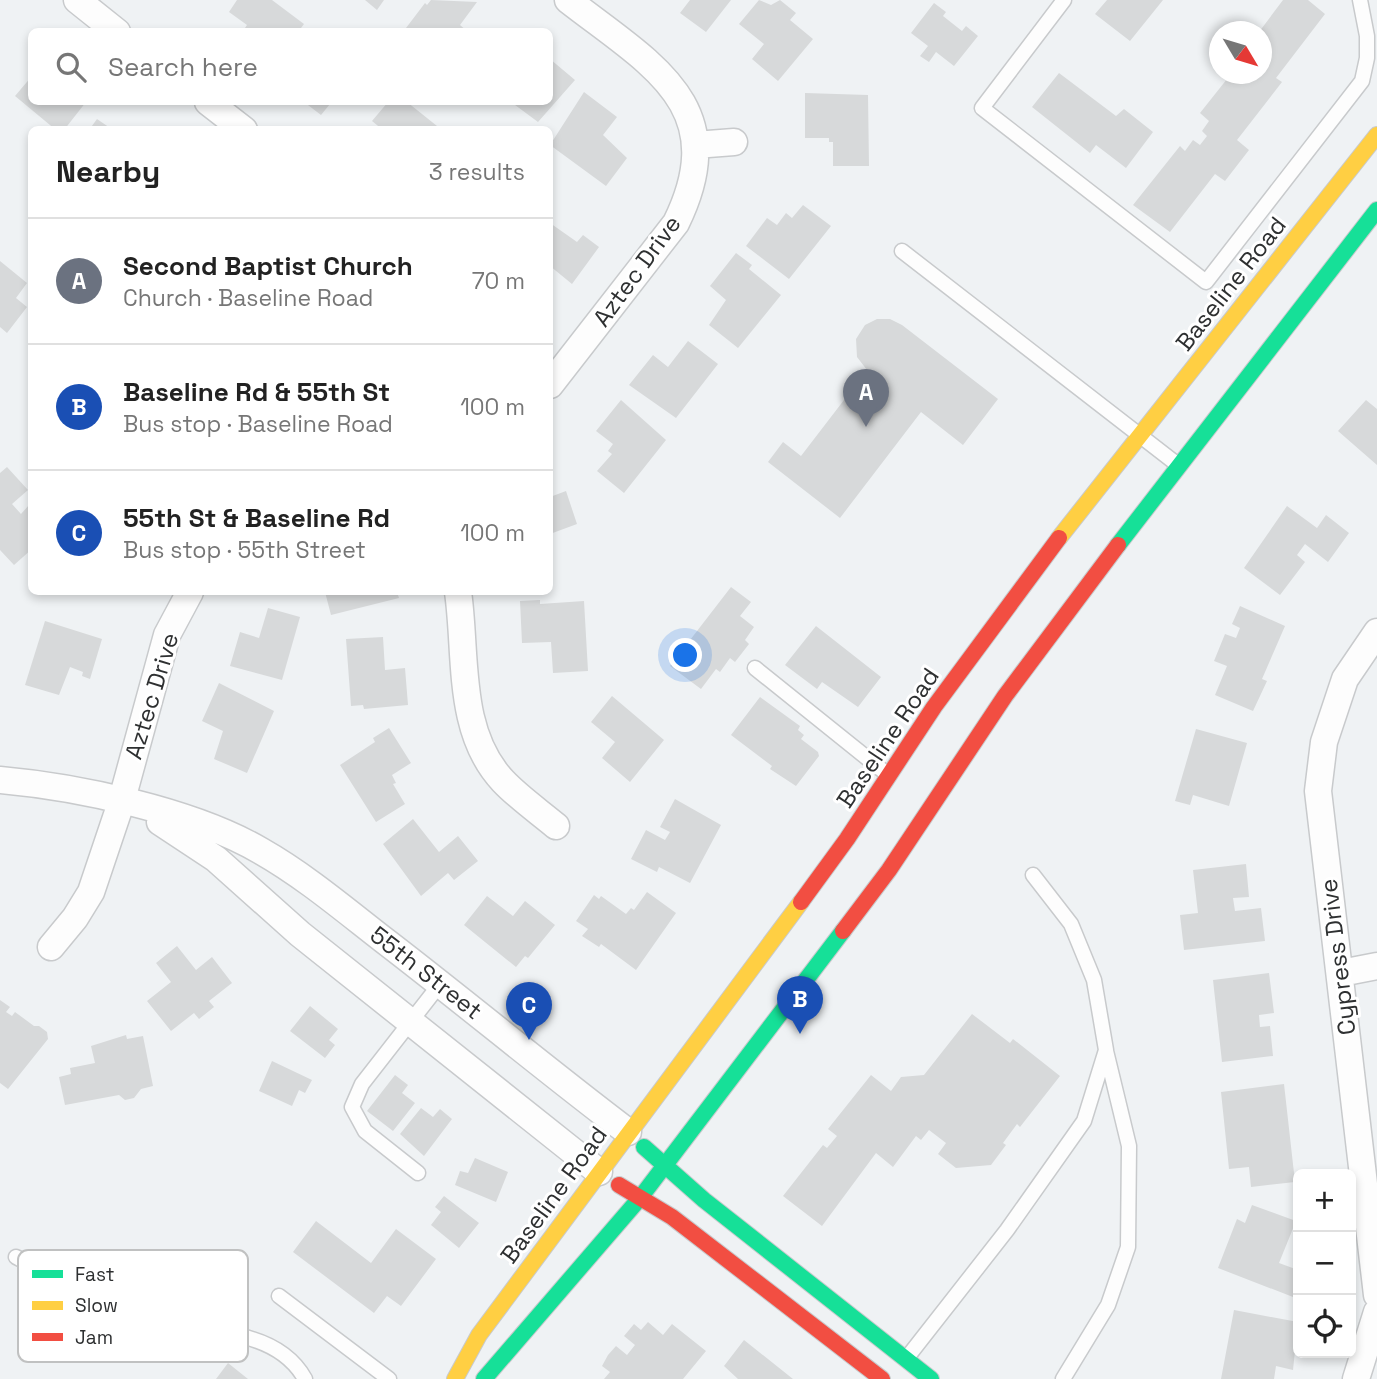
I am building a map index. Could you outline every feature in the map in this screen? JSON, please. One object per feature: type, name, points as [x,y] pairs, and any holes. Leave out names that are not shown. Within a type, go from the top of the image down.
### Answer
[{"type":"main road","name":"Baseline Road","points":[[455,1379],[479,1335],[847,839],[934,707],[1140,435],[1377,135]]},
{"type":"main road","points":[[484,1379],[640,1198],[889,870],[1005,696],[1377,210]]},
{"type":"main road","name":"55th Street","points":[[628,1132],[704,1200],[931,1379]]},
{"type":"main road","name":"55th Street","points":[[599,1172],[671,1217],[882,1379]]},
{"type":"street","points":[[77,0],[112,28]]},
{"type":"street","name":"Aztec Drive","points":[[554,373],[676,223],[690,194],[696,163],[695,145],[683,101],[664,75],[568,0]]},
{"type":"street","points":[[212,105],[239,126]]},
{"type":"street","points":[[695,145],[734,142]]},
{"type":"street","name":"Aztec Drive","points":[[51,947],[75,918],[91,892],[121,803],[167,635],[188,595]]},
{"type":"street","points":[[457,595],[468,712],[483,753],[502,780],[556,826]]},
{"type":"street","name":"Cypress Drive","points":[[1377,632],[1345,679],[1324,742],[1318,791],[1377,1295]]},
{"type":"street","name":"55th Street","points":[[0,780],[70,790],[200,824],[260,850],[331,900],[628,1132]]},
{"type":"street","name":"55th Street","points":[[121,803],[204,849],[300,934],[599,1172]]},
{"type":"street","points":[[1341,973],[1377,966]]},
{"type":"street","points":[[1356,1379],[1377,1312]]},
{"type":"lane","points":[[1064,0],[982,108],[1206,282],[1362,81],[1367,36],[1360,0]]},
{"type":"lane","points":[[902,251],[1179,466]]},
{"type":"lane","points":[[755,668],[890,776]]},
{"type":"lane","points":[[1033,875],[1071,924],[1094,980],[1106,1050],[1129,1146],[1128,1247],[1108,1305],[1063,1379]]},
{"type":"lane","points":[[418,1173],[365,1132],[352,1107],[362,1084],[440,984]]},
{"type":"lane","points":[[889,1379],[1007,1230],[1084,1121],[1106,1050]]},
{"type":"lane","points":[[279,1296],[389,1379]]},
{"type":"lane","points":[[248,1337],[279,1350],[300,1370],[305,1379]]},
{"type":"building","points":[[237,0],[272,0],[304,24],[301,28],[245,28],[247,25],[229,12]]},
{"type":"building","points":[[365,0],[384,0],[377,10]]},
{"type":"building","points":[[431,0],[477,2],[460,25],[463,28],[406,28],[425,3],[427,5]]},
{"type":"building","points":[[690,0],[731,0],[706,32],[680,13]]},
{"type":"building","points":[[759,0],[771,5],[780,0],[796,13],[790,20],[813,39],[778,81],[752,59],[764,44],[739,24]]},
{"type":"building","points":[[1107,0],[1163,0],[1130,41],[1095,14]]},
{"type":"building","points":[[1283,0],[1308,0],[1325,14],[1276,78],[1282,82],[1237,140],[1249,150],[1225,181],[1215,174],[1170,232],[1133,205],[1180,146],[1185,151],[1193,140],[1200,145],[1207,136],[1202,131],[1209,121],[1200,113],[1223,84],[1272,84],[1272,21],[1267,21]]},
{"type":"building","points":[[934,3],[946,12],[943,16],[962,31],[966,26],[978,36],[954,66],[936,52],[929,62],[920,56],[928,46],[911,33]]},
{"type":"building","points":[[553,62],[575,80],[553,105]]},
{"type":"building","points":[[1059,73],[1116,116],[1124,109],[1153,132],[1126,168],[1096,145],[1090,153],[1032,107]]},
{"type":"building","points":[[28,81],[28,105],[84,105],[67,126],[51,126],[15,96]]},
{"type":"building","points":[[584,92],[617,117],[603,135],[627,158],[606,186],[553,147],[553,140]]},
{"type":"building","points":[[805,93],[868,95],[869,166],[833,166],[833,142],[829,142],[829,138],[805,138]]},
{"type":"building","points":[[308,105],[329,105],[321,115]]},
{"type":"building","points":[[385,105],[411,105],[437,126],[378,126],[372,121]]},
{"type":"building","points":[[515,105],[553,105],[538,122]]},
{"type":"building","points":[[97,119],[107,126],[92,126]]},
{"type":"building","points":[[803,205],[831,226],[789,279],[746,246],[767,218],[777,225],[786,213],[792,218]]},
{"type":"building","points":[[553,225],[577,242],[583,235],[599,247],[572,284],[553,268]]},
{"type":"building","points":[[736,253],[752,265],[749,269],[781,295],[738,348],[709,325],[726,300],[710,286]]},
{"type":"building","points":[[0,261],[27,283],[16,298],[27,307],[7,333],[0,327]]},
{"type":"building","points":[[877,319],[890,319],[902,325],[998,399],[963,445],[921,412],[840,518],[768,462],[783,442],[801,456],[867,370],[857,357],[856,339],[865,325]]},
{"type":"building","points":[[688,341],[718,364],[676,418],[629,385],[653,355],[668,367]]},
{"type":"building","points":[[621,400],[666,440],[624,493],[597,471],[612,454],[608,451],[613,444],[596,431]]},
{"type":"building","points":[[1366,400],[1377,409],[1377,465],[1338,431]]},
{"type":"building","points":[[7,467],[28,490],[12,504],[21,514],[28,506],[28,553],[14,565],[0,550],[0,473]]},
{"type":"building","points":[[566,491],[577,524],[553,533],[553,496]]},
{"type":"building","points":[[1287,506],[1317,528],[1326,515],[1349,533],[1328,562],[1305,544],[1297,555],[1305,562],[1280,595],[1244,568]]},
{"type":"building","points":[[731,587],[751,602],[740,616],[754,627],[745,640],[749,644],[735,662],[730,658],[720,672],[716,669],[701,689],[670,666]]},
{"type":"building","points":[[326,595],[398,595],[399,598],[331,615]]},
{"type":"building","points":[[540,600],[540,604],[584,601],[588,671],[553,673],[551,642],[522,643],[520,601]]},
{"type":"building","points":[[1240,606],[1285,626],[1262,679],[1267,681],[1253,711],[1215,695],[1227,666],[1214,661],[1225,634],[1236,638],[1240,628],[1232,624]]},
{"type":"building","points":[[268,608],[300,617],[282,680],[230,666],[240,632],[259,638]]},
{"type":"building","points":[[45,621],[102,639],[90,679],[82,676],[83,672],[70,667],[59,695],[25,685]]},
{"type":"building","points":[[816,626],[881,677],[858,707],[822,682],[817,689],[785,665]]},
{"type":"building","points":[[383,637],[385,670],[405,668],[408,705],[364,709],[363,705],[351,706],[346,639]]},
{"type":"building","points":[[219,683],[274,711],[247,773],[214,759],[223,731],[202,721]]},
{"type":"building","points":[[612,696],[664,740],[630,782],[602,758],[615,742],[591,722]]},
{"type":"building","points":[[760,697],[800,726],[798,730],[804,735],[801,739],[818,752],[819,756],[796,786],[770,769],[772,766],[731,735]]},
{"type":"building","points":[[389,728],[411,763],[392,775],[396,783],[393,784],[405,804],[376,822],[340,765],[375,742],[373,738]]},
{"type":"building","points":[[1196,729],[1247,743],[1229,806],[1193,795],[1190,805],[1175,801]]},
{"type":"building","points":[[675,799],[721,825],[690,883],[659,867],[657,872],[631,859],[646,830],[665,840],[670,832],[660,827]]},
{"type":"building","points":[[413,819],[439,852],[458,836],[478,861],[454,880],[448,873],[421,896],[383,844]]},
{"type":"building","points":[[1246,864],[1249,897],[1233,898],[1235,911],[1261,908],[1265,941],[1184,950],[1180,915],[1198,913],[1193,870]]},
{"type":"building","points":[[647,892],[676,913],[636,970],[601,944],[599,947],[582,936],[588,929],[576,921],[594,895],[599,899],[601,896],[626,914],[631,908],[634,910]]},
{"type":"building","points":[[487,896],[513,916],[525,901],[555,925],[528,958],[525,956],[516,967],[464,925]]},
{"type":"building","points":[[177,946],[196,970],[212,957],[232,983],[209,1001],[214,1007],[199,1019],[194,1013],[171,1031],[147,1001],[171,982],[156,963]]},
{"type":"building","points":[[1269,973],[1274,1013],[1259,1015],[1260,1027],[1270,1026],[1273,1056],[1222,1062],[1213,980]]},
{"type":"building","points":[[0,1000],[10,1007],[6,1012],[12,1016],[15,1012],[34,1026],[39,1026],[47,1032],[48,1039],[8,1089],[0,1083]]},
{"type":"building","points":[[310,1006],[338,1029],[329,1040],[335,1045],[325,1058],[290,1031]]},
{"type":"building","points":[[972,1014],[1010,1043],[1013,1039],[1060,1076],[1020,1127],[1017,1124],[991,1165],[956,1168],[938,1154],[946,1143],[929,1130],[921,1140],[916,1136],[893,1167],[876,1153],[822,1226],[783,1196],[823,1145],[827,1148],[837,1136],[828,1129],[871,1075],[891,1091],[901,1077],[924,1075]]},
{"type":"building","points":[[126,1035],[127,1039],[143,1036],[153,1086],[141,1089],[134,1098],[125,1100],[119,1095],[65,1105],[59,1077],[71,1074],[70,1068],[95,1063],[91,1046]]},
{"type":"building","points":[[272,1061],[312,1080],[305,1093],[299,1090],[292,1106],[259,1091]]},
{"type":"building","points":[[395,1075],[408,1085],[402,1093],[415,1103],[393,1131],[367,1111]]},
{"type":"building","points":[[1284,1084],[1293,1182],[1251,1187],[1249,1167],[1229,1169],[1221,1092]]},
{"type":"building","points":[[421,1108],[433,1117],[440,1109],[452,1119],[424,1156],[400,1134]]},
{"type":"building","points":[[475,1158],[508,1172],[496,1202],[455,1185],[460,1171],[468,1173]]},
{"type":"building","points":[[444,1196],[479,1223],[459,1248],[431,1225],[441,1212],[435,1207]]},
{"type":"building","points":[[1252,1205],[1293,1220],[1293,1228],[1279,1263],[1293,1268],[1293,1297],[1218,1268],[1237,1219],[1245,1223]]},
{"type":"building","points":[[316,1221],[371,1263],[396,1229],[436,1259],[401,1306],[387,1296],[374,1313],[293,1252]]},
{"type":"building","points":[[1234,1310],[1293,1321],[1293,1370],[1276,1366],[1274,1379],[1221,1379]]},
{"type":"building","points":[[648,1322],[663,1335],[672,1324],[706,1351],[683,1379],[604,1379],[610,1372],[602,1366],[608,1355],[616,1346],[627,1355],[635,1345],[624,1336],[634,1324],[641,1330]]},
{"type":"building","points":[[744,1340],[793,1379],[738,1379],[724,1366]]},
{"type":"building","points":[[228,1363],[248,1379],[216,1379]]},
{"type":"traffic: fast","points":[[1118,545],[1377,210]]},
{"type":"traffic: fast","points":[[484,1379],[640,1198],[843,931]]},
{"type":"traffic: fast","points":[[644,1147],[704,1200],[931,1379]]},
{"type":"traffic: slow","points":[[1059,538],[1377,135]]},
{"type":"traffic: slow","points":[[455,1379],[479,1335],[801,902]]},
{"type":"traffic: jam","points":[[801,902],[847,839],[934,707],[1059,538]]},
{"type":"traffic: jam","points":[[843,931],[889,870],[1005,696],[1118,545]]},
{"type":"traffic: jam","points":[[619,1185],[672,1217],[882,1379]]},
{"type":"place","name":"Second Baptist Church","points":[[866,427]]},
{"type":"place","name":"Baseline Rd & 55th St","points":[[800,1034]]},
{"type":"place","name":"55th St & Baseline Rd","points":[[529,1040]]}]
